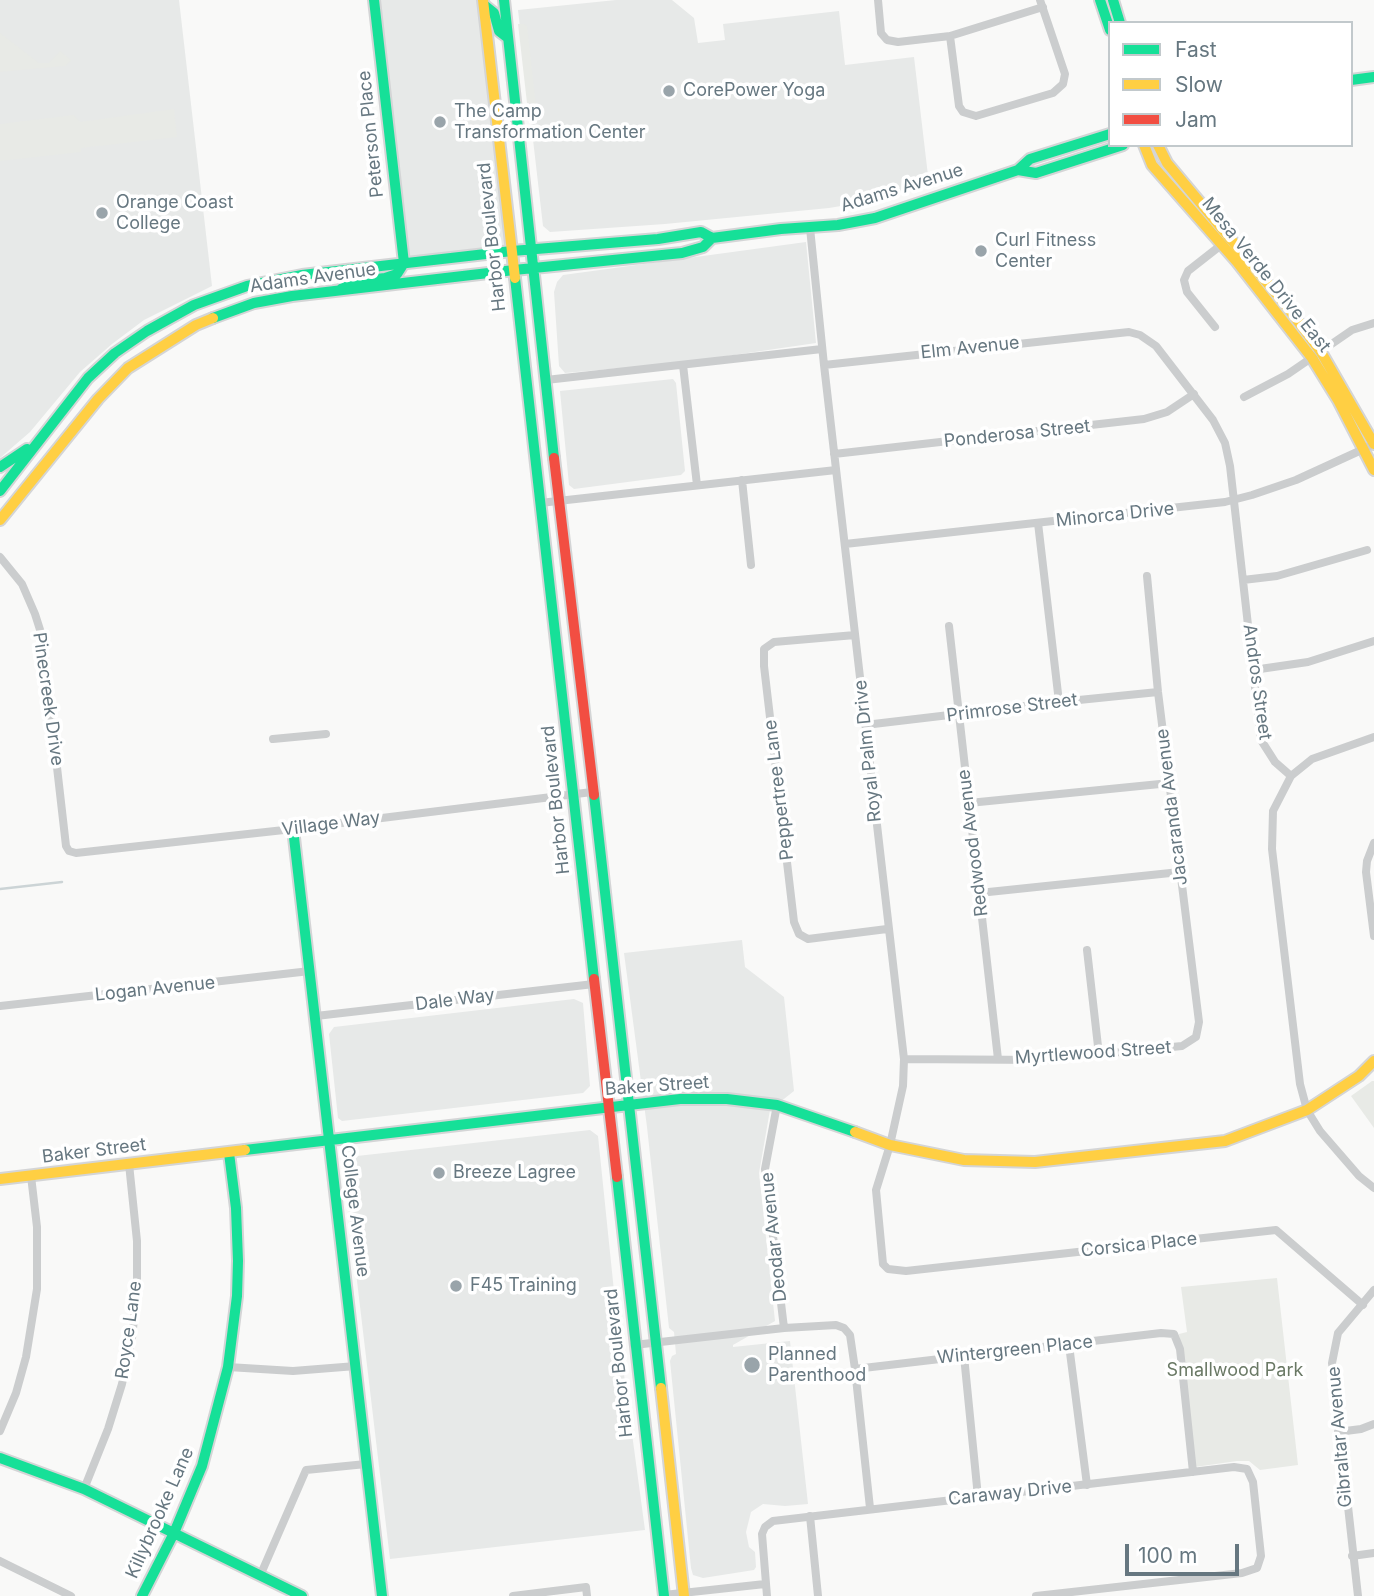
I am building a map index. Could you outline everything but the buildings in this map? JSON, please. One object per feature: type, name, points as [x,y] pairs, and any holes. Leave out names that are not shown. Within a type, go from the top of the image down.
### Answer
[{"type":"main road","name":"Peterson Place","points":[[373,0],[404,263]]},
{"type":"main road","name":"Harbor Boulevard","points":[[504,0],[684,1595]]},
{"type":"main road","points":[[1100,0],[1108,24]]},
{"type":"main road","points":[[1113,0],[1119,21]]},
{"type":"main road","points":[[483,2],[491,9],[499,31],[508,38]]},
{"type":"main road","name":"Harbor Boulevard","points":[[483,2],[664,1596]]},
{"type":"main road","points":[[1353,80],[1374,77]]},
{"type":"main road","name":"Adams Avenue","points":[[0,520],[90,408],[128,368],[178,334],[225,312],[254,303],[337,291],[682,253],[703,247],[712,238],[764,230],[838,225],[885,216],[1018,170],[1030,159],[1108,135]]},
{"type":"main road","name":"Adams Avenue","points":[[1018,170],[1036,173],[1117,147]]},
{"type":"main road","name":"Mesa Verde Drive East","points":[[1145,147],[1153,165],[1226,241]]},
{"type":"main road","name":"Mesa Verde Drive East","points":[[1159,147],[1167,163],[1226,241],[1317,355],[1371,445],[1374,470]]},
{"type":"main road","name":"Adams Avenue","points":[[0,491],[35,443],[88,379],[115,353],[147,331],[194,305],[266,281],[334,271],[532,249],[659,239],[701,232],[712,238]]},
{"type":"main road","points":[[334,271],[337,291],[352,282],[397,274],[404,263]]},
{"type":"main road","points":[[219,297],[225,312]]},
{"type":"main road","points":[[0,467],[35,443]]},
{"type":"main road","name":"College Avenue","points":[[293,829],[382,1596]]},
{"type":"main road","name":"Baker Street","points":[[0,1179],[680,1099],[727,1099],[777,1105],[890,1144],[964,1160],[1035,1162],[1225,1141],[1307,1110],[1359,1076],[1374,1061]]},
{"type":"main road","name":"Killybrooke Lane","points":[[142,1596],[174,1533],[209,1444],[228,1367],[237,1296],[238,1261],[236,1208],[229,1153]]},
{"type":"main road","points":[[0,1458],[84,1489],[302,1596]]},
{"type":"street","points":[[878,0],[881,33],[887,40],[898,42],[950,36],[1041,3],[1065,74],[1062,84],[1053,93],[976,116],[963,112],[950,36]]},
{"type":"street","name":"Royal Palm Drive","points":[[810,228],[887,929],[904,1059],[903,1086],[876,1190],[881,1255],[883,1264],[888,1269]]},
{"type":"street","points":[[1215,327],[1187,292],[1184,281],[1188,271],[1226,241]]},
{"type":"street","points":[[1244,397],[1288,374],[1352,330],[1374,323]]},
{"type":"street","name":"Elm Avenue","points":[[824,365],[1117,332]]},
{"type":"street","name":"Andros Street","points":[[1117,332],[1135,333],[1151,341],[1217,426],[1224,443],[1234,500],[1261,740],[1275,762],[1291,776]]},
{"type":"street","points":[[546,380],[822,349]]},
{"type":"street","points":[[683,365],[697,485]]},
{"type":"street","name":"Ponderosa Street","points":[[834,454],[1144,419],[1167,412],[1194,394]]},
{"type":"street","name":"Minorca Drive","points":[[845,544],[1234,500],[1296,480],[1371,445]]},
{"type":"street","points":[[540,503],[836,470]]},
{"type":"street","points":[[742,480],[751,565]]},
{"type":"street","points":[[1038,523],[1059,702]]},
{"type":"street","points":[[1242,580],[1277,576],[1367,550]]},
{"type":"street","name":"Pinecreek Drive","points":[[0,557],[22,584],[41,636],[66,846],[69,851]]},
{"type":"street","name":"Jacaranda Avenue","points":[[1147,576],[1158,692],[1199,1023],[1196,1037]]},
{"type":"street","name":"Redwood Avenue","points":[[949,626],[998,1059]]},
{"type":"street","name":"Peppertree Lane","points":[[856,635],[774,642],[764,649],[764,666],[794,922],[799,934],[808,939],[887,929]]},
{"type":"street","points":[[1253,670],[1308,662],[1374,640]]},
{"type":"street","name":"Primrose Street","points":[[865,725],[1158,692]]},
{"type":"street","points":[[274,739],[326,734]]},
{"type":"street","points":[[1374,737],[1312,758],[1291,776],[1273,811],[1272,849],[1300,1084],[1307,1110],[1320,1131],[1343,1158],[1374,1188]]},
{"type":"street","points":[[969,803],[1170,783]]},
{"type":"street","name":"Village Way","points":[[69,851],[76,853],[293,829],[592,792]]},
{"type":"street","points":[[1374,843],[1366,872],[1374,936]]},
{"type":"street","points":[[979,893],[1180,872]]},
{"type":"street","points":[[1087,950],[1100,1055]]},
{"type":"street","name":"Logan Avenue","points":[[0,1006],[310,971]]},
{"type":"street","name":"Dale Way","points":[[316,1016],[594,984]]},
{"type":"street","name":"Myrtlewood Street","points":[[904,1059],[1039,1060],[1182,1046],[1196,1037]]},
{"type":"street","name":"Deodar Avenue","points":[[777,1105],[765,1169],[784,1328]]},
{"type":"street","name":"Royce Lane","points":[[84,1489],[108,1429],[132,1338],[138,1241],[129,1164]]},
{"type":"street","points":[[0,1431],[16,1394],[34,1312],[38,1264],[31,1176]]},
{"type":"street","name":"Corsica Place","points":[[888,1269],[906,1271],[1276,1230],[1363,1305]]},
{"type":"street","name":"Gibraltar Avenue","points":[[1358,1596],[1332,1363],[1338,1333],[1374,1290]]},
{"type":"street","points":[[634,1345],[784,1328],[836,1325],[844,1328],[850,1335],[855,1369],[870,1508]]},
{"type":"street","name":"Wintergreen Place","points":[[855,1369],[1161,1333],[1174,1334],[1180,1349],[1193,1472]]},
{"type":"street","points":[[1069,1345],[1087,1485]]},
{"type":"street","points":[[964,1356],[978,1497]]},
{"type":"street","points":[[228,1367],[293,1371],[356,1366]]},
{"type":"street","points":[[1338,1432],[1362,1429],[1374,1424]]},
{"type":"street","points":[[260,1576],[306,1469],[366,1464]]},
{"type":"street","name":"Caraway Drive","points":[[765,1584],[762,1534],[765,1527],[773,1521],[1234,1467],[1247,1469],[1252,1482],[1261,1556],[1257,1568],[1242,1573],[1036,1596]]},
{"type":"street","points":[[810,1516],[818,1596]]},
{"type":"street","points":[[1352,1556],[1374,1553]]},
{"type":"street","points":[[0,1561],[71,1596]]},
{"type":"street","points":[[664,1596],[765,1584],[767,1596]]},
{"type":"street","points":[[513,1596],[586,1592]]},
{"type":"shaded area","name":"Orange Coast College","points":[[0,0],[179,0],[212,286],[144,320],[112,344],[80,372],[30,432],[0,458]]},
{"type":"shaded area","points":[[379,0],[478,0],[506,248],[409,259]]},
{"type":"shaded area","points":[[616,0],[672,0],[694,18],[698,43],[725,40],[723,24],[839,11],[845,65],[914,57],[929,184],[877,200],[829,208],[550,232],[543,226],[518,10]]},
{"type":"shaded area","points":[[806,242],[816,343],[679,363],[565,373],[559,366],[554,292],[563,275]]},
{"type":"shaded area","points":[[673,379],[676,383],[685,471],[681,475],[574,489],[569,485],[560,391]]},
{"type":"shaded area","points":[[742,940],[745,967],[784,997],[794,1091],[770,1110],[759,1173],[775,1321],[733,1347],[790,1341],[808,1504],[763,1504],[751,1512],[746,1532],[749,1547],[755,1552],[754,1570],[703,1578],[693,1575],[691,1568],[670,1361],[676,1354],[674,1332],[669,1328],[647,1127],[624,953]]},
{"type":"shaded area","points":[[574,999],[583,1003],[590,1086],[583,1093],[342,1121],[338,1118],[329,1034],[334,1027]]},
{"type":"shaded area","points":[[590,1130],[598,1136],[618,1330],[645,1530],[390,1559],[343,1163],[348,1157]]},
{"type":"green space","points":[[518,24],[527,26],[536,107],[542,109],[534,110],[533,103],[527,103]]},
{"type":"green space","points":[[0,33],[39,63],[49,63],[60,51],[71,60],[66,66],[0,72]]},
{"type":"green space","points":[[174,109],[177,137],[0,161],[0,124],[74,115],[80,122]]},
{"type":"green space","points":[[1374,1081],[1374,1128],[1351,1096]]},
{"type":"green space","name":"Smallwood Park","points":[[1277,1278],[1298,1465],[1260,1470],[1249,1461],[1237,1461],[1195,1467],[1179,1334],[1187,1332],[1181,1287]]},
{"type":"waterway","points":[[0,889],[62,882]]},
{"type":"traffic: fast","points":[[341,289],[352,282],[397,274],[404,263],[374,0]]},
{"type":"traffic: fast","points":[[504,0],[554,458]]},
{"type":"traffic: fast","points":[[1100,0],[1108,24]]},
{"type":"traffic: fast","points":[[1113,0],[1119,21]]},
{"type":"traffic: fast","points":[[484,5],[494,13],[499,31],[508,38]]},
{"type":"traffic: fast","points":[[1353,80],[1374,77]]},
{"type":"traffic: fast","points":[[512,251],[658,239],[701,232],[712,238],[838,225],[875,218],[1018,170],[1030,159],[1108,135]]},
{"type":"traffic: fast","points":[[1018,170],[1036,173],[1117,147]]},
{"type":"traffic: fast","points":[[514,270],[682,253],[703,247],[712,238]]},
{"type":"traffic: fast","points":[[0,491],[88,378],[115,353],[147,331],[194,305],[247,286],[302,275],[512,251]]},
{"type":"traffic: fast","points":[[213,318],[254,303],[292,296],[514,270]]},
{"type":"traffic: fast","points":[[515,278],[594,979]]},
{"type":"traffic: fast","points":[[0,467],[27,449]]},
{"type":"traffic: fast","points":[[594,795],[661,1388]]},
{"type":"traffic: fast","points":[[293,829],[382,1596]]},
{"type":"traffic: fast","points":[[245,1150],[680,1099],[727,1099],[777,1105],[855,1132]]},
{"type":"traffic: fast","points":[[142,1596],[174,1533],[202,1466],[228,1367],[237,1296],[238,1261],[236,1208],[229,1153]]},
{"type":"traffic: fast","points":[[617,1177],[664,1596]]},
{"type":"traffic: fast","points":[[0,1458],[84,1489],[302,1596]]},
{"type":"traffic: slow","points":[[483,0],[515,278]]},
{"type":"traffic: slow","points":[[1145,147],[1152,165],[1237,262],[1312,358],[1338,400],[1374,470]]},
{"type":"traffic: slow","points":[[1159,147],[1167,163],[1285,304],[1321,352],[1374,444]]},
{"type":"traffic: slow","points":[[0,520],[98,399],[128,368],[196,325],[213,318]]},
{"type":"traffic: slow","points":[[855,1132],[890,1145],[964,1160],[1035,1162],[1225,1141],[1307,1110],[1359,1076],[1374,1061]]},
{"type":"traffic: slow","points":[[0,1179],[245,1150]]},
{"type":"traffic: slow","points":[[661,1388],[684,1596]]},
{"type":"traffic: jam","points":[[554,458],[594,795]]},
{"type":"traffic: jam","points":[[594,979],[617,1177]]},
{"type":"place","name":"CorePower Yoga","points":[[669,91]]},
{"type":"place","name":"The Camp Transformation Center","points":[[440,122]]},
{"type":"place","name":"Orange Coast College","points":[[102,213]]},
{"type":"place","name":"Curl Fitness Center","points":[[981,251]]},
{"type":"place","name":"Breeze Lagree","points":[[439,1173]]},
{"type":"place","name":"F45 Training","points":[[456,1286]]},
{"type":"place","name":"Planned Parenthood","points":[[752,1365]]}]
